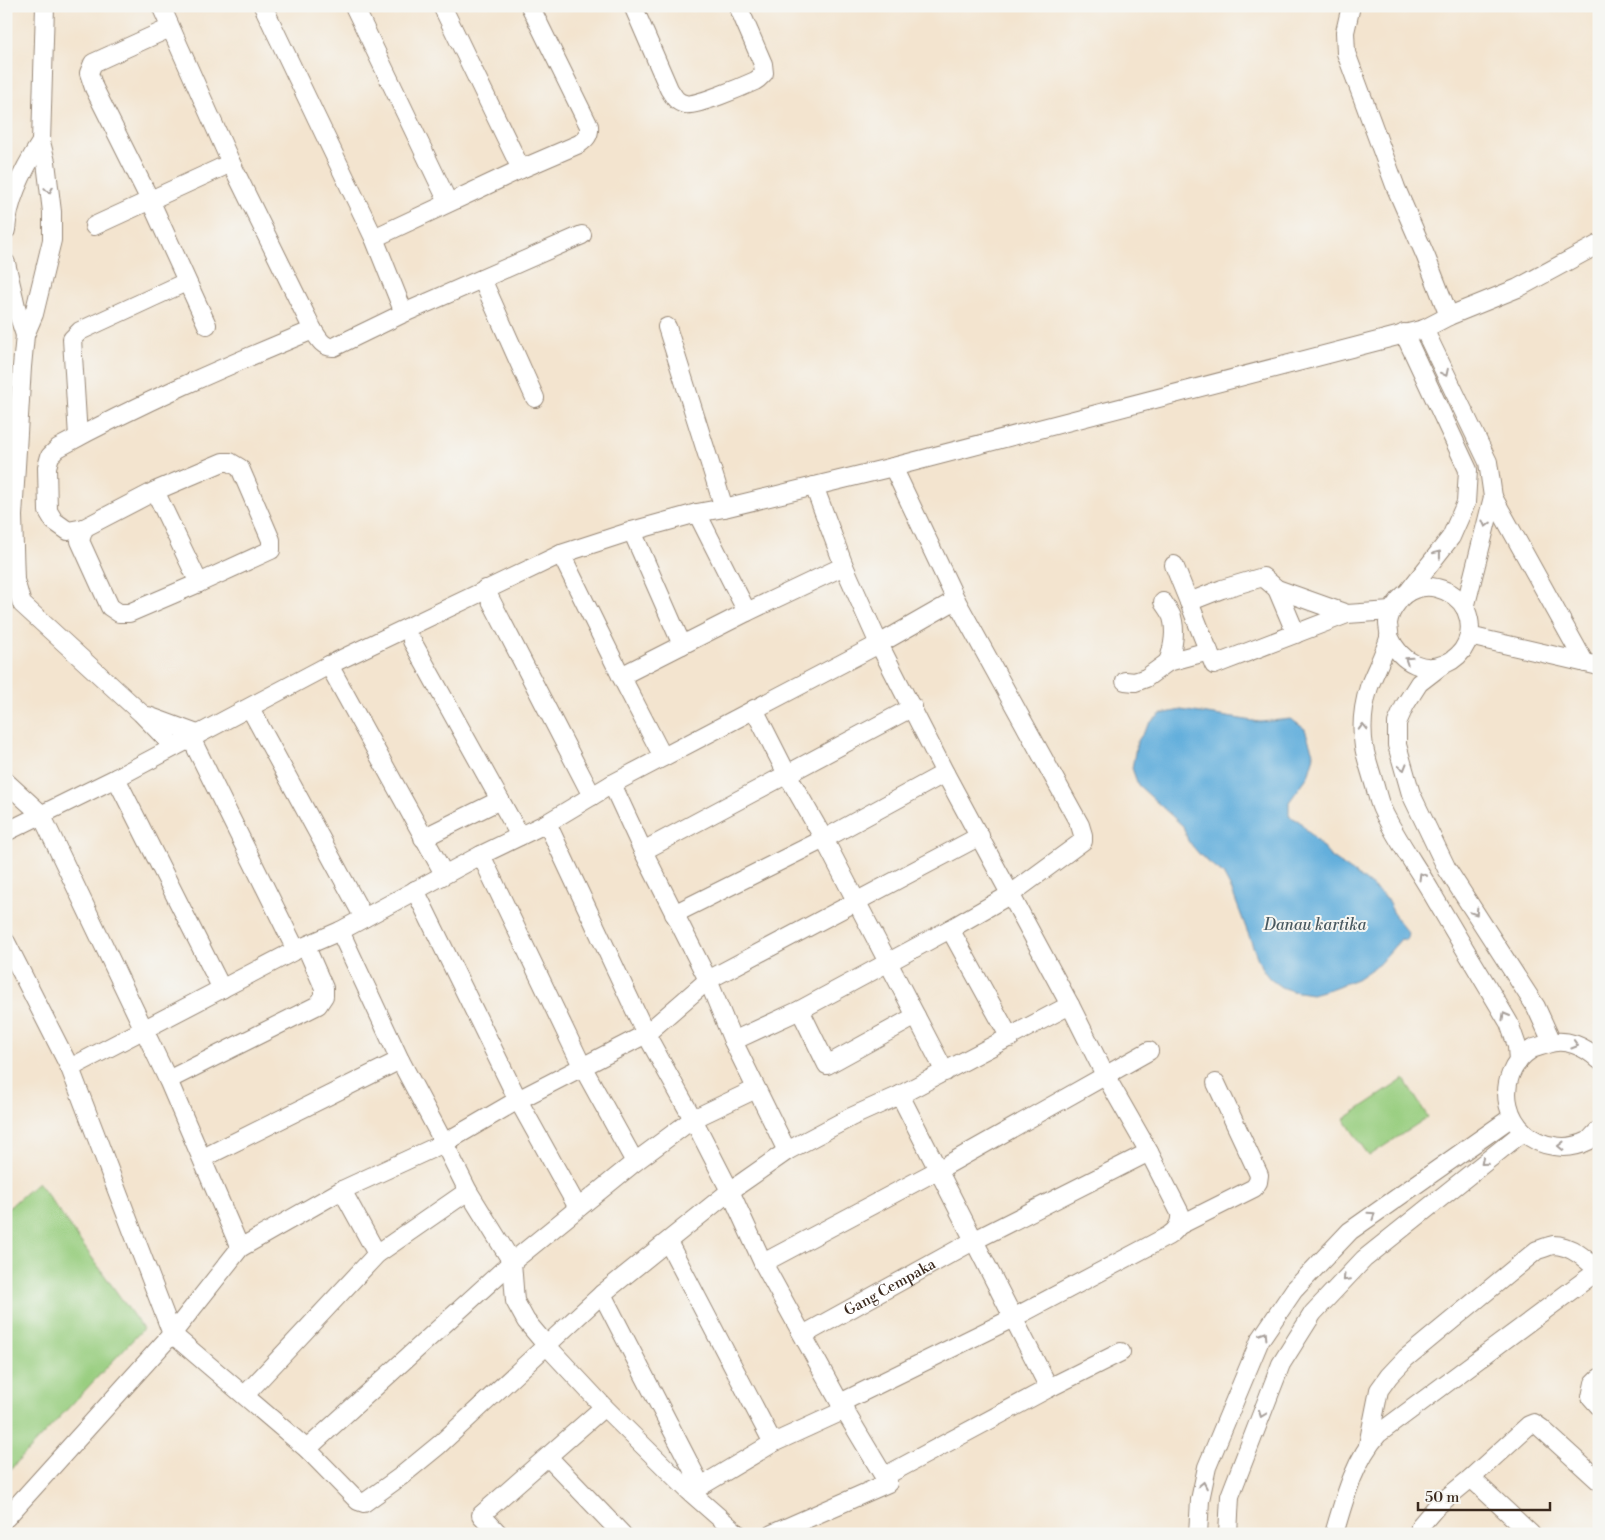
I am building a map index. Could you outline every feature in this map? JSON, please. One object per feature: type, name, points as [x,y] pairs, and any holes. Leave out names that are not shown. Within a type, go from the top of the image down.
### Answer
[{"type":"street","points":[[45,6],[41,142],[46,162],[52,212],[52,240],[34,314],[25,335],[12,516],[15,580],[22,604],[96,674],[141,713],[174,747]]},
{"type":"street","points":[[161,6],[231,163],[313,330],[320,342],[330,348],[582,234]]},
{"type":"street","points":[[262,6],[374,238],[404,313]]},
{"type":"street","points":[[354,6],[448,202]]},
{"type":"street","points":[[374,238],[448,202],[579,144],[586,138],[590,131],[589,126],[530,6]]},
{"type":"street","points":[[633,6],[669,89],[676,100],[688,105],[699,103],[757,80],[764,73],[763,64],[738,6]]},
{"type":"street","points":[[1350,6],[1345,32],[1346,53],[1396,188],[1426,256],[1449,316]]},
{"type":"street","points":[[444,7],[521,169]]},
{"type":"street","points":[[170,28],[93,63],[89,73],[94,88],[150,200],[207,325]]},
{"type":"street","points":[[6,230],[20,179],[29,160],[41,142]]},
{"type":"street","points":[[94,226],[231,163]]},
{"type":"street","points":[[6,832],[116,778],[329,665],[561,554],[632,531],[697,513],[893,467],[1424,329],[1449,316],[1518,288],[1599,244]]},
{"type":"street","points":[[6,263],[25,335]]},
{"type":"street","points":[[482,279],[535,398]]},
{"type":"street","points":[[78,437],[72,340],[80,331],[186,282]]},
{"type":"street","points":[[667,328],[724,508]]},
{"type":"street","points":[[1424,329],[1488,462],[1493,497],[1465,608]]},
{"type":"street","points":[[84,528],[80,541],[85,555],[110,607],[119,613],[130,613],[272,550],[271,540],[240,468],[230,462],[223,462],[156,491],[84,528],[68,531],[54,521],[48,511],[47,467],[50,456],[58,448],[78,437],[225,367],[313,330]]},
{"type":"street","points":[[1404,334],[1468,470],[1466,504],[1451,537],[1391,611],[1388,624],[1389,636],[1394,648],[1403,658],[1414,665],[1427,668],[1442,666]]},
{"type":"street","points":[[733,1041],[800,1010],[950,929],[1011,894],[1082,841],[1083,835],[1080,825],[956,600],[893,467]]},
{"type":"street","points":[[695,1488],[773,1442],[1168,1236],[1181,1220],[1180,1213],[1149,1152],[1105,1076],[1070,1005],[945,773],[913,707],[879,644],[844,566],[814,486]]},
{"type":"street","points":[[156,491],[199,583]]},
{"type":"street","points":[[1493,497],[1592,664]]},
{"type":"street","points":[[697,513],[747,612]]},
{"type":"street","points":[[632,531],[682,645]]},
{"type":"street","points":[[561,554],[663,757]]},
{"type":"street","points":[[1174,565],[1214,665],[1347,614],[1391,611]]},
{"type":"street","points":[[621,676],[747,612],[844,566]]},
{"type":"street","points":[[1189,602],[1222,589],[1264,577],[1277,589],[1347,614]]},
{"type":"street","points":[[1408,592],[1432,586],[1445,590],[1457,597],[1465,608],[1470,622],[1469,636],[1464,649],[1454,659],[1419,683],[1405,705],[1398,723],[1397,744],[1408,786],[1447,869],[1536,1007],[1552,1042]]},
{"type":"street","points":[[485,589],[592,796]]},
{"type":"street","points":[[1277,589],[1296,634]]},
{"type":"street","points":[[70,1068],[143,1028],[301,948],[340,931],[444,874],[547,823],[612,784],[879,644],[956,600]]},
{"type":"street","points":[[1163,602],[1172,616],[1173,648],[1168,662]]},
{"type":"street","points":[[1389,636],[1369,689],[1363,718],[1364,747],[1381,808],[1509,1024],[1517,1046],[1518,1062]]},
{"type":"street","points":[[1469,636],[1592,664]]},
{"type":"street","points":[[412,641],[520,836]]},
{"type":"street","points":[[1124,680],[1135,682],[1146,678],[1168,662],[1209,651]]},
{"type":"street","points":[[329,665],[444,874]]},
{"type":"street","points":[[643,851],[913,707]]},
{"type":"street","points":[[250,708],[364,918]]},
{"type":"street","points":[[754,709],[889,962],[945,1072]]},
{"type":"street","points":[[141,713],[194,736],[301,948],[324,988],[324,996],[318,1005],[168,1080]]},
{"type":"street","points":[[674,914],[824,839],[945,773]]},
{"type":"street","points":[[116,778],[222,989]]},
{"type":"street","points":[[6,782],[41,814],[168,1080],[240,1248]]},
{"type":"street","points":[[612,784],[643,851],[708,980],[733,1041],[787,1151]]},
{"type":"street","points":[[423,838],[500,800]]},
{"type":"street","points":[[547,823],[646,1034],[730,1191],[762,1263],[842,1407],[888,1483],[772,1534]]},
{"type":"street","points":[[6,1518],[172,1334],[240,1248],[342,1190],[444,1143],[518,1100],[646,1034],[708,980],[980,836]]},
{"type":"street","points":[[481,855],[582,1066],[634,1162]]},
{"type":"street","points":[[415,890],[518,1100],[578,1208]]},
{"type":"street","points":[[950,929],[1010,1038]]},
{"type":"street","points":[[340,931],[400,1060],[468,1191],[512,1262],[515,1301],[526,1321],[604,1407],[695,1488],[738,1534]]},
{"type":"street","points":[[6,942],[70,1068],[172,1334],[306,1449],[358,1501],[364,1503],[439,1445],[602,1294],[730,1191],[787,1151],[851,1117],[945,1072],[1070,1005]]},
{"type":"street","points":[[800,1010],[827,1065],[916,1016]]},
{"type":"street","points":[[1599,1060],[1590,1051],[1571,1043],[1552,1042],[1532,1049],[1518,1062],[1509,1079],[1507,1100],[1512,1116],[1522,1132],[1542,1145],[1565,1148],[1587,1141],[1599,1130]]},
{"type":"street","points":[[762,1263],[938,1170],[1149,1051]]},
{"type":"street","points":[[203,1158],[400,1060]]},
{"type":"street","points":[[1178,1226],[1254,1188],[1258,1182],[1259,1175],[1216,1083]]},
{"type":"street","points":[[306,1449],[512,1262],[634,1162],[693,1119],[756,1089]]},
{"type":"street","points":[[900,1095],[1049,1388]]},
{"type":"street","points":[[1198,1534],[1200,1500],[1207,1467],[1260,1340],[1294,1290],[1350,1231],[1512,1116]]},
{"type":"street","points":[[1228,1534],[1230,1496],[1281,1364],[1313,1313],[1364,1259],[1522,1132]]},
{"type":"street","name":"Gang Cempaka","points":[[803,1335],[975,1240],[1149,1152]]},
{"type":"street","points":[[342,1190],[377,1254]]},
{"type":"street","points":[[245,1395],[377,1254],[468,1191]]},
{"type":"street","points":[[668,1242],[773,1442]]},
{"type":"street","points":[[1334,1534],[1357,1465],[1368,1445],[1378,1434],[1580,1284],[1599,1272],[1580,1254],[1564,1247],[1552,1245],[1537,1250],[1406,1358],[1389,1376],[1379,1390],[1368,1445]]},
{"type":"street","points":[[602,1294],[695,1488]]},
{"type":"street","points":[[884,1476],[1121,1352]]},
{"type":"street","points":[[1599,1378],[1594,1383],[1591,1397],[1599,1406]]},
{"type":"street","points":[[499,1534],[481,1515],[604,1407]]},
{"type":"street","points":[[1419,1534],[1420,1526],[1436,1506],[1471,1478],[1529,1425],[1534,1423],[1599,1481]]},
{"type":"street","points":[[548,1457],[622,1534]]},
{"type":"street","points":[[1471,1478],[1531,1534]]},
{"type":"green space","points":[[1404,1079],[1428,1117],[1369,1156],[1344,1119]]},
{"type":"green space","points":[[38,1182],[143,1329],[6,1474],[6,1210]]},
{"type":"water","name":"Danau kartika","points":[[1181,710],[1260,722],[1291,719],[1305,729],[1314,756],[1308,776],[1289,802],[1289,816],[1299,821],[1330,856],[1386,898],[1398,921],[1408,933],[1407,940],[1401,939],[1379,964],[1357,979],[1330,989],[1312,994],[1292,991],[1281,987],[1270,979],[1262,969],[1232,891],[1223,874],[1201,856],[1188,841],[1183,826],[1138,785],[1132,768],[1137,742],[1151,722],[1161,714]]}]
